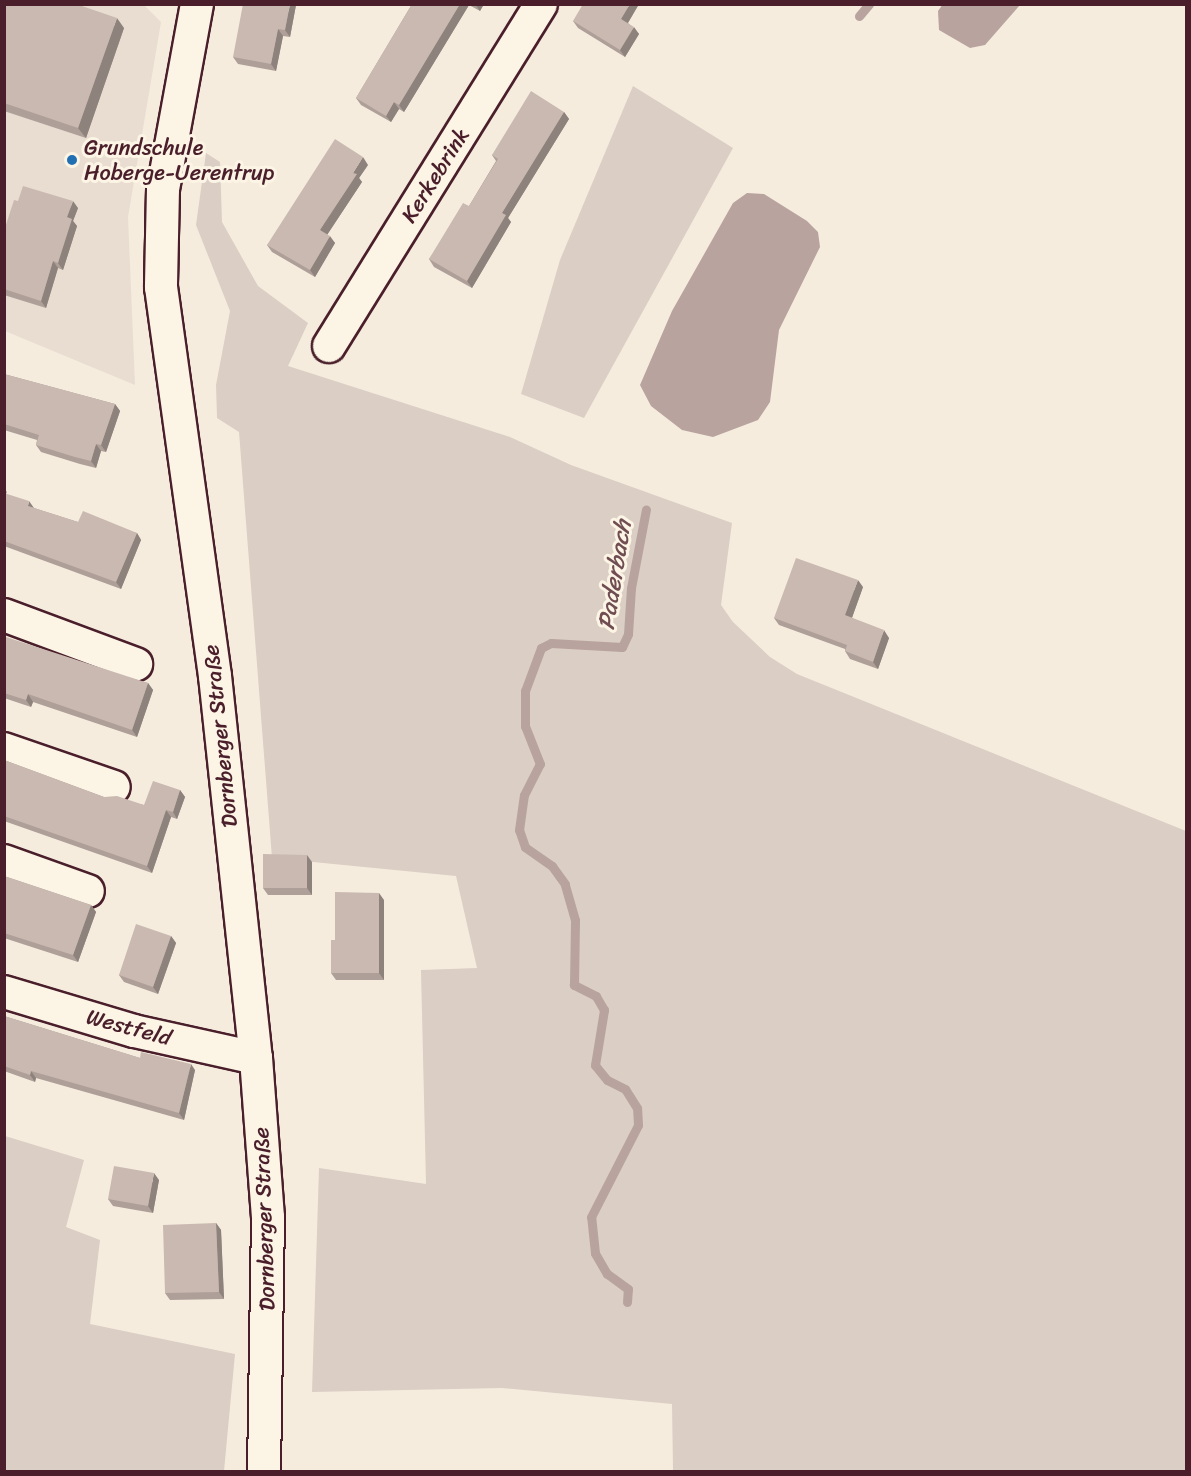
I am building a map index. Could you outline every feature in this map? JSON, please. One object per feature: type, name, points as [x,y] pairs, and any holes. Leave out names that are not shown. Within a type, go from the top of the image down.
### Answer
[{"type":"street","name":"Dornberger Straße","points":[[197,4],[163,189],[161,286],[215,676],[256,1058],[268,1217],[264,1472]]},
{"type":"street","name":"Kerkebrink","points":[[329,346],[541,4]]},
{"type":"street","points":[[4,615],[136,663]]},
{"type":"street","points":[[4,749],[114,787]]},
{"type":"street","points":[[4,861],[88,891]]},
{"type":"street","name":"Westfeld","points":[[4,992],[134,1031],[256,1058]]},
{"type":"shaded area","points":[[943,4],[1020,5],[985,45],[970,48],[939,30],[938,11]]},
{"type":"shaded area","name":"Grundschule Hoberge-Uerentrup","points":[[4,5],[144,5],[161,22],[128,217],[135,385],[5,331]]},
{"type":"shaded area","points":[[633,86],[733,148],[584,418],[521,394],[560,260]]},
{"type":"shaded area","points":[[206,153],[220,162],[222,222],[258,286],[308,323],[288,366],[510,437],[571,465],[732,523],[721,605],[733,622],[770,657],[797,674],[1186,831],[1186,1471],[673,1471],[672,1404],[502,1388],[312,1392],[319,1168],[426,1184],[421,970],[477,968],[456,876],[272,858],[239,432],[217,418],[216,385],[230,311],[196,225]]},
{"type":"shaded area","points":[[747,193],[764,194],[807,221],[818,232],[820,247],[779,330],[770,402],[758,420],[713,437],[682,430],[651,406],[640,385],[672,311],[733,203]]},
{"type":"shaded area","points":[[5,1136],[84,1160],[66,1227],[100,1240],[90,1324],[235,1354],[224,1471],[5,1471]]},
{"type":"building","points":[[4,4],[76,4],[117,18],[78,128],[4,103]]},
{"type":"building","points":[[243,4],[290,4],[285,30],[278,29],[271,64],[233,57]]},
{"type":"building","points":[[412,4],[460,4],[399,105],[394,102],[386,116],[356,98]]},
{"type":"building","points":[[583,4],[630,4],[621,19],[634,27],[620,50],[573,21]]},
{"type":"building","points":[[531,91],[564,112],[502,213],[506,215],[467,281],[429,259],[463,203],[469,206],[498,159],[492,155]]},
{"type":"building","points":[[335,139],[363,157],[353,173],[357,174],[320,230],[330,236],[310,270],[267,245]]},
{"type":"building","points":[[23,186],[73,201],[67,217],[72,219],[58,263],[53,261],[41,301],[4,289],[4,231],[14,200],[18,201]]},
{"type":"building","points":[[4,374],[115,404],[101,445],[96,444],[91,461],[36,445],[39,435],[4,424]]},
{"type":"building","points":[[4,493],[29,501],[28,506],[78,522],[83,511],[137,533],[116,582],[4,541]]},
{"type":"building","points":[[796,558],[858,580],[845,615],[884,630],[873,662],[845,651],[847,645],[774,618]]},
{"type":"building","points":[[6,637],[148,683],[132,730],[28,694],[26,700],[4,693],[4,642]]},
{"type":"building","points":[[4,760],[104,797],[117,796],[144,805],[153,781],[180,790],[173,812],[166,810],[147,866],[4,816]]},
{"type":"building","points":[[263,854],[307,855],[307,888],[263,888]]},
{"type":"building","points":[[4,876],[91,905],[73,955],[4,933]]},
{"type":"building","points":[[335,892],[379,893],[379,973],[331,973],[331,940],[335,940]]},
{"type":"building","points":[[136,924],[171,936],[153,987],[119,975]]},
{"type":"building","points":[[4,1016],[140,1058],[141,1052],[191,1064],[179,1113],[31,1071],[30,1075],[4,1066]]},
{"type":"building","points":[[114,1166],[154,1173],[148,1206],[108,1199]]},
{"type":"building","points":[[216,1223],[219,1292],[165,1293],[163,1225]]},
{"type":"waterway","name":"Paderbach","points":[[859,16],[869,4]]},
{"type":"waterway","name":"Paderbach","points":[[627,1302],[628,1289],[607,1274],[595,1253],[591,1217],[638,1125],[637,1108],[625,1089],[607,1080],[595,1065],[604,1010],[596,996],[574,985],[575,920],[565,884],[552,866],[525,847],[519,830],[524,795],[540,764],[525,726],[525,691],[541,648],[551,643],[622,647],[628,634],[631,588],[646,509]]},
{"type":"place","name":"Grundschule Hoberge-Uerentrup","points":[[72,160]]}]
